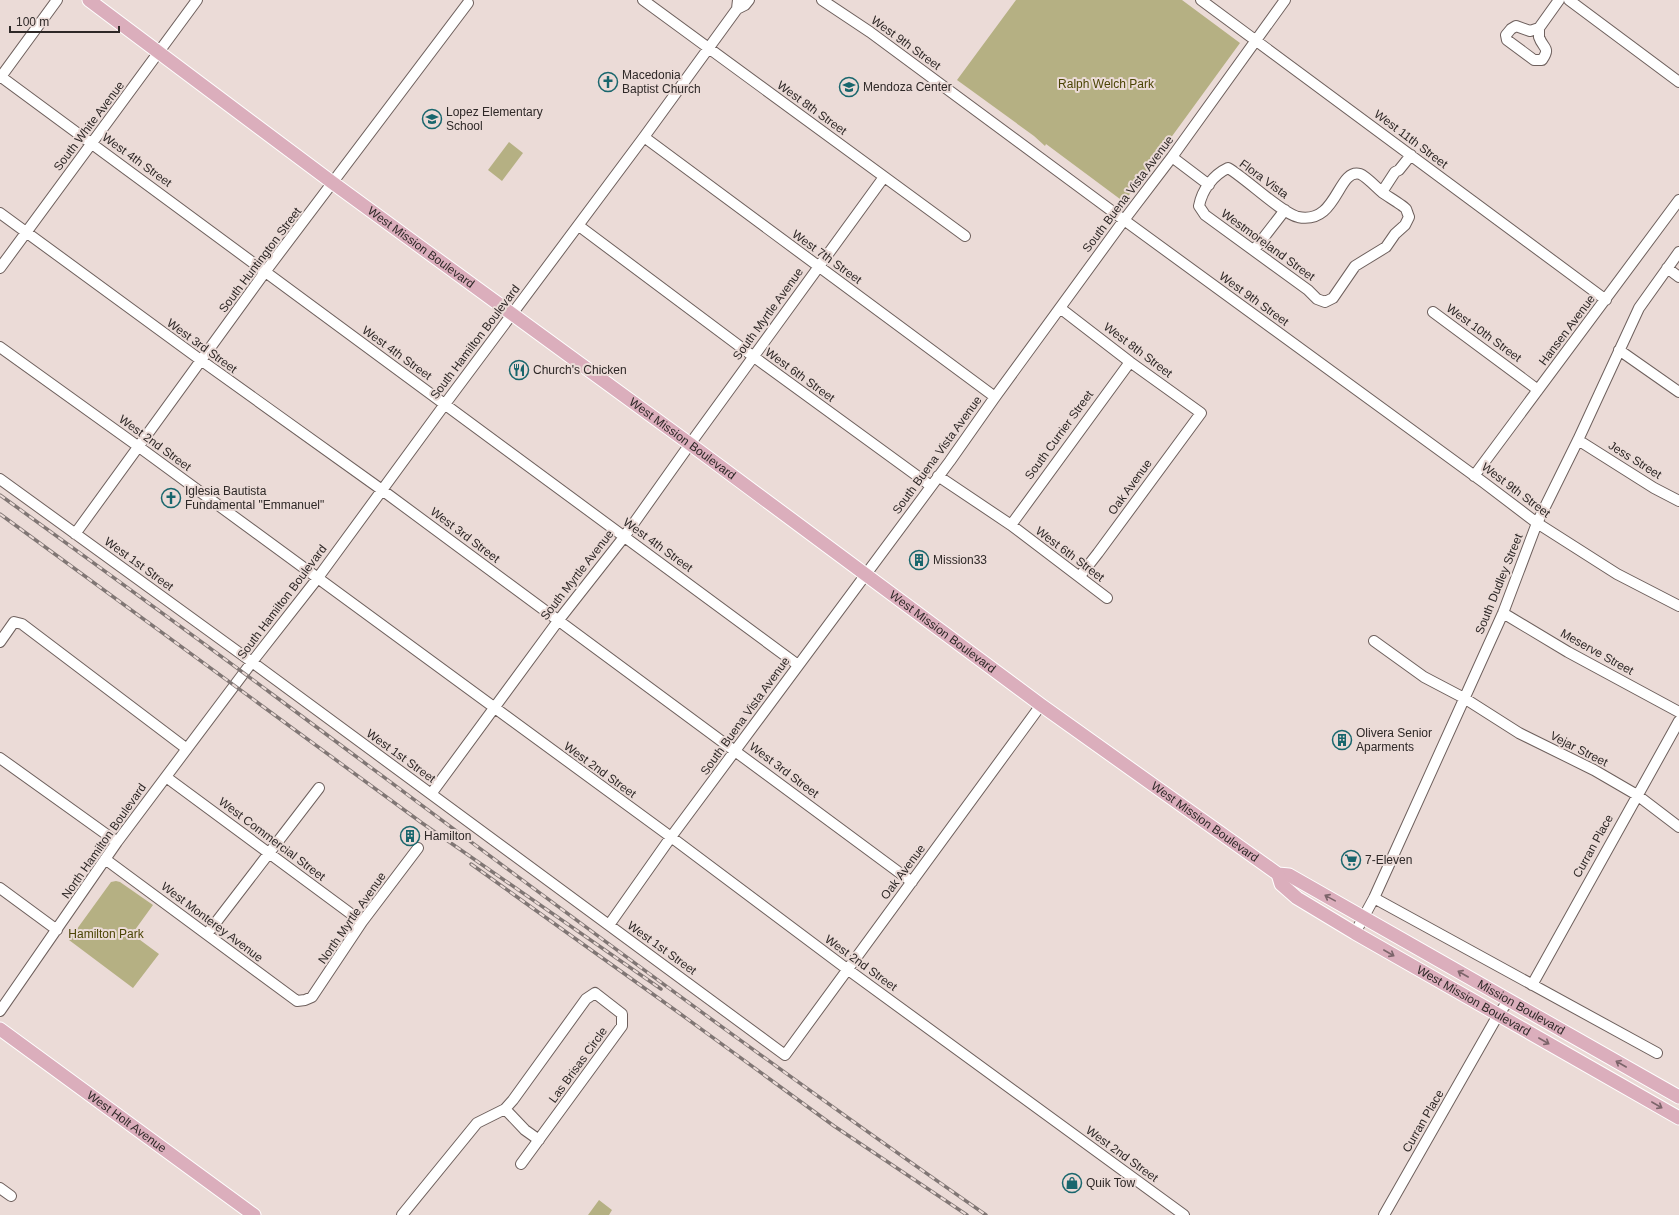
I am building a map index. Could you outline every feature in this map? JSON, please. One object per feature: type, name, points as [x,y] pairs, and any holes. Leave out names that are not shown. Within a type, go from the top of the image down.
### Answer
[{"type":"main road","name":"West Mission Boulevard","points":[[89,0],[511,315],[690,444],[1041,705],[1278,874],[1290,875],[1364,917]]},
{"type":"main road","name":"West Mission Boulevard","points":[[1278,874],[1280,884],[1297,898],[1355,933],[1679,1118]]},
{"type":"main road","name":"Mission Boulevard","points":[[1364,917],[1679,1097]]},
{"type":"main road","name":"West Holt Avenue","points":[[0,1029],[254,1215]]},
{"type":"street","points":[[0,77],[57,0]]},
{"type":"street","name":"South White Avenue","points":[[0,268],[197,0]]},
{"type":"street","name":"West 8th Street","points":[[643,0],[965,236]]},
{"type":"street","name":"South Hamilton Boulevard","points":[[232,689],[317,579],[511,315],[579,226],[708,48],[738,4],[745,5],[749,0]]},
{"type":"street","name":"West 9th Street","points":[[822,0],[870,32],[1537,523],[1617,574],[1679,606]]},
{"type":"street","name":"West 11th Street","points":[[1201,0],[1606,300]]},
{"type":"street","name":"South Buena Vista Avenue","points":[[608,925],[671,837],[931,486],[1124,220],[1172,157],[1285,0]]},
{"type":"street","points":[[1539,28],[1559,0]]},
{"type":"street","points":[[1570,0],[1679,82]]},
{"type":"street","name":"South Huntington Street","points":[[76,534],[266,272],[468,3]]},
{"type":"street","name":"West 4th Street","points":[[0,77],[798,665]]},
{"type":"street","name":"West 7th Street","points":[[644,137],[995,397]]},
{"type":"street","points":[[1382,192],[1390,182],[1389,179],[1399,170],[1411,155]]},
{"type":"street","points":[[1172,157],[1209,185]]},
{"type":"street","name":"Flora Vista","points":[[1209,185],[1219,172],[1228,168],[1285,210],[1297,217],[1312,217],[1321,214],[1340,191],[1345,179],[1352,174],[1361,174],[1382,192]]},
{"type":"street","name":"South Myrtle Avenue","points":[[431,794],[558,620],[624,536],[884,177]]},
{"type":"street","name":"Westmoreland Street","points":[[1209,185],[1201,197],[1199,206],[1205,215],[1308,290],[1317,299],[1325,302],[1333,298],[1355,266],[1386,247],[1409,217],[1406,208],[1382,192]]},
{"type":"street","name":"Hansen Avenue","points":[[1474,476],[1679,200]]},
{"type":"street","points":[[1254,250],[1285,210]]},
{"type":"street","name":"West 3rd Street","points":[[0,213],[202,362],[382,490],[912,882]]},
{"type":"street","name":"West 6th Street","points":[[579,226],[754,357],[931,486]]},
{"type":"street","name":"South Dudley Street","points":[[1355,933],[1374,898],[1503,613],[1537,523],[1578,440],[1619,350],[1639,308],[1679,252]]},
{"type":"street","points":[[1667,268],[1679,277]]},
{"type":"street","name":"West 8th Street","points":[[1060,308],[1130,362],[1201,413]]},
{"type":"street","name":"West 10th Street","points":[[1433,312],[1538,390]]},
{"type":"street","name":"West 2nd Street","points":[[0,347],[139,447],[317,579],[671,837],[847,969],[1184,1215]]},
{"type":"street","points":[[1619,350],[1679,392]]},
{"type":"street","name":"South Currier Street","points":[[1011,525],[1130,362]]},
{"type":"street","name":"Oak Avenue","points":[[1080,576],[1201,413]]},
{"type":"street","name":"Jess Street","points":[[1578,440],[1654,488],[1679,501]]},
{"type":"street","name":"West 6th Street","points":[[938,476],[1011,525],[1107,598]]},
{"type":"street","name":"West 1st Street","points":[[0,479],[252,662],[785,1054]]},
{"type":"street","name":"Meserve Street","points":[[1503,613],[1568,652],[1679,712]]},
{"type":"street","points":[[0,642],[14,622],[22,624],[187,748]]},
{"type":"street","name":"Vejar Street","points":[[1374,641],[1424,677],[1464,698],[1519,733],[1594,770],[1637,795],[1679,827]]},
{"type":"street","name":"North Hamilton Boulevard","points":[[0,1011],[117,842],[232,689]]},
{"type":"street","name":"Oak Avenue","points":[[785,1054],[1041,705]]},
{"type":"street","name":"Curran Place","points":[[1532,985],[1679,721]]},
{"type":"street","points":[[0,758],[117,842]]},
{"type":"street","name":"West Commercial Street","points":[[166,777],[362,922]]},
{"type":"street","points":[[207,934],[319,788]]},
{"type":"street","name":"North Myrtle Avenue","points":[[305,1000],[312,997],[362,922],[418,848]]},
{"type":"street","name":"West Monterey Avenue","points":[[105,859],[289,996],[297,1001],[305,1000]]},
{"type":"street","points":[[0,888],[57,930]]},
{"type":"street","points":[[1374,898],[1657,1054]]},
{"type":"street","name":"Las Brisas Circle","points":[[402,1215],[477,1124],[505,1109],[513,1100],[586,999],[595,993],[622,1014],[622,1026],[522,1164]]},
{"type":"street","name":"Curran Place","points":[[1384,1215],[1498,1015],[1509,1000]]},
{"type":"street","points":[[505,1109],[525,1130],[539,1140]]},
{"type":"street","points":[[0,1188],[11,1196]]},
{"type":"green space","name":"Ralph Welch Park","points":[[1016,0],[1182,0],[1240,43],[1124,202],[1046,144],[1045,146],[1034,136],[957,80]]},
{"type":"green space","points":[[509,142],[523,153],[502,181],[488,170]]},
{"type":"green space","name":"Hamilton Park","points":[[111,882],[120,882],[153,905],[132,934],[159,954],[133,988],[69,940]]},
{"type":"green space","points":[[599,1200],[612,1210],[609,1215],[588,1215]]},
{"type":"railway","points":[[0,495],[716,1023],[986,1215]]},
{"type":"railway","points":[[0,514],[422,823],[661,989]]},
{"type":"railway","points":[[471,864],[834,1126],[967,1215]]},
{"type":"place","name":"Macedonia Baptist Church","points":[[608,82]]},
{"type":"place","name":"Mendoza Center","points":[[849,87]]},
{"type":"place","name":"Lopez Elementary School","points":[[432,119]]},
{"type":"place","name":"Church's Chicken","points":[[519,370]]},
{"type":"place","name":"Iglesia Bautista Fundamental \"Emmanuel\"","points":[[171,498]]},
{"type":"place","name":"Mission33","points":[[919,560]]},
{"type":"place","name":"Olivera Senior Aparments","points":[[1342,740]]},
{"type":"place","name":"Hamilton","points":[[410,836]]},
{"type":"place","name":"7-Eleven","points":[[1351,860]]},
{"type":"place","name":"Quik Tow","points":[[1072,1183]]}]
